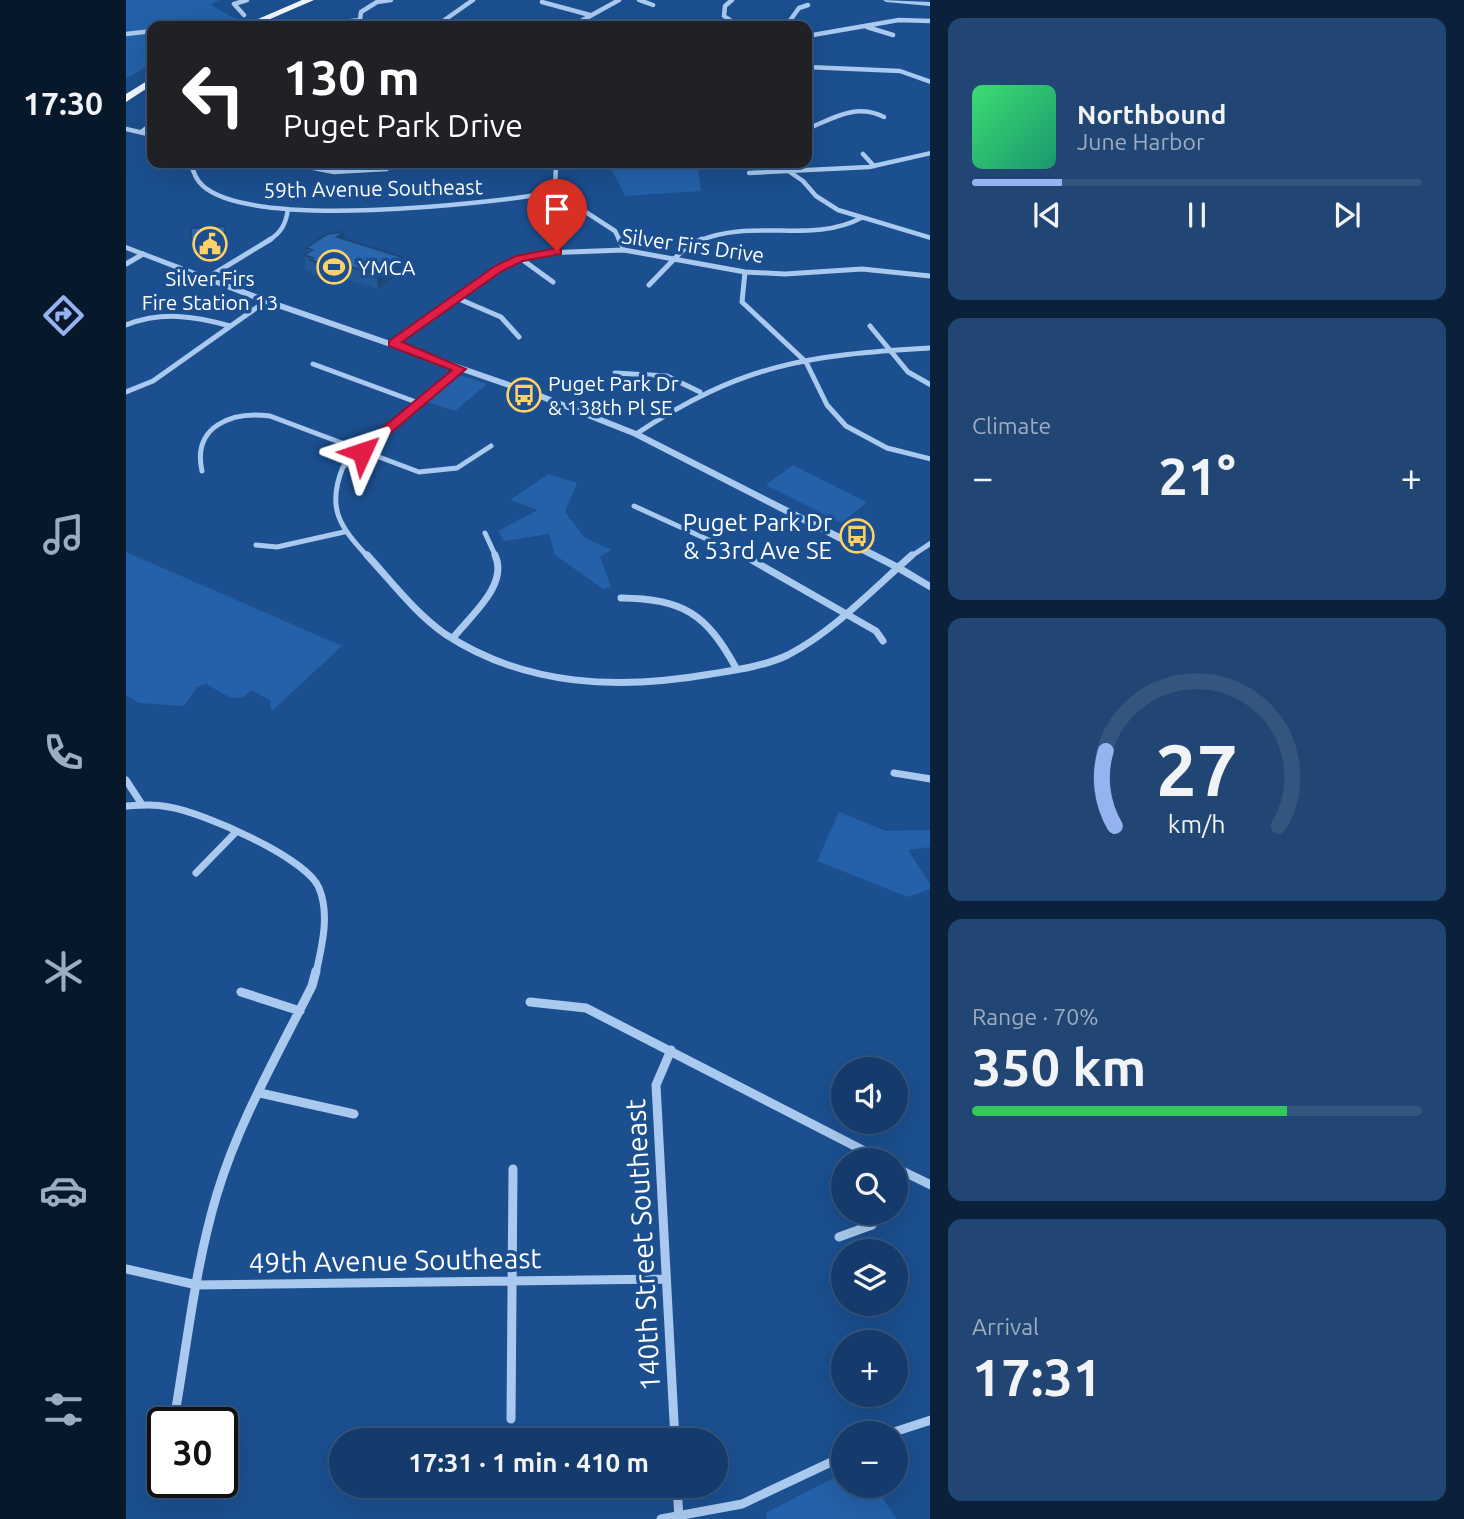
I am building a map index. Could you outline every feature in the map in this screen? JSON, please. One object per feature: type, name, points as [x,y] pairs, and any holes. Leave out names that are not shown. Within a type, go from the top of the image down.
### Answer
[{"type":"main road","points":[[259,21],[310,0]]},
{"type":"main road","points":[[126,99],[147,84]]},
{"type":"street","points":[[244,15],[234,4],[247,0]]},
{"type":"street","points":[[351,21],[360,20],[360,12],[368,6],[391,0]]},
{"type":"street","points":[[443,21],[473,0]]},
{"type":"street","points":[[580,21],[619,0]]},
{"type":"street","points":[[639,0],[653,5]]},
{"type":"street","points":[[732,0],[725,6],[724,16],[732,21]]},
{"type":"street","points":[[886,0],[930,4]]},
{"type":"street","points":[[542,2],[590,15]]},
{"type":"street","points":[[790,21],[799,8],[808,5]]},
{"type":"street","points":[[812,36],[840,35],[865,26],[899,19],[930,21]]},
{"type":"street","points":[[865,26],[893,35]]},
{"type":"street","points":[[126,34],[147,32]]},
{"type":"street","points":[[812,66],[884,69],[919,76],[930,82]]},
{"type":"street","points":[[812,127],[846,110],[865,109],[884,117]]},
{"type":"street","points":[[141,132],[147,128]]},
{"type":"street","points":[[126,130],[147,134]]},
{"type":"street","points":[[748,173],[874,166],[930,153]]},
{"type":"street","points":[[863,154],[874,166]]},
{"type":"street","name":"59th Avenue Southeast","points":[[192,168],[195,180],[224,198],[248,205],[288,209],[457,206],[555,192]]},
{"type":"street","points":[[314,168],[334,172],[387,169]]},
{"type":"street","points":[[556,168],[555,192],[615,231],[624,250]]},
{"type":"street","points":[[787,170],[803,181],[816,197],[861,218],[930,238]]},
{"type":"street","points":[[207,278],[278,235],[286,222],[288,209]]},
{"type":"street","points":[[649,285],[671,259],[691,243],[726,231],[843,228],[861,218]]},
{"type":"street","points":[[126,247],[266,301],[535,394],[636,434],[897,567],[930,588]]},
{"type":"street","name":"Silver Firs Drive","points":[[393,343],[459,299],[498,268],[520,258],[582,249],[624,250],[746,272],[785,274],[862,269],[930,276]]},
{"type":"street","points":[[126,264],[143,254]]},
{"type":"street","points":[[520,258],[553,282]]},
{"type":"street","points":[[746,272],[742,302],[755,319],[803,357],[828,408],[846,427],[870,440],[930,459]]},
{"type":"street","points":[[459,299],[495,313],[513,324],[519,337]]},
{"type":"street","points":[[126,392],[153,381],[266,301]]},
{"type":"street","points":[[126,325],[154,315],[183,314],[230,327]]},
{"type":"street","points":[[870,326],[908,372],[930,385]]},
{"type":"street","points":[[636,434],[699,393],[764,366],[803,357],[930,348]]},
{"type":"street","points":[[313,364],[416,402]]},
{"type":"street","points":[[460,369],[416,402],[343,467],[334,484],[334,507],[344,532],[431,621],[453,638],[551,678],[588,684],[681,677],[776,660],[805,645],[897,567],[930,543]]},
{"type":"street","points":[[615,373],[667,376],[699,393]]},
{"type":"street","points":[[202,471],[199,454],[201,443],[227,420],[244,415],[270,416],[419,472],[430,473],[457,468],[491,446]]},
{"type":"street","points":[[634,506],[728,547],[876,631],[883,641]]},
{"type":"street","points":[[256,545],[277,547],[344,532]]},
{"type":"street","points":[[453,638],[496,585],[500,565],[485,533]]},
{"type":"street","points":[[621,598],[671,601],[696,613],[719,635],[736,668]]},
{"type":"street","points":[[894,773],[930,779]]},
{"type":"street","points":[[126,780],[141,803]]},
{"type":"street","points":[[126,806],[141,803],[177,807],[299,866],[319,885],[324,909],[317,968],[300,1011],[235,1142],[217,1195],[197,1285],[176,1407]]},
{"type":"street","points":[[196,873],[235,833]]},
{"type":"street","points":[[241,992],[300,1011]]},
{"type":"street","points":[[530,1002],[586,1008],[859,1148]]},
{"type":"street","name":"140th Street Southeast","points":[[671,1050],[656,1085],[674,1428]]},
{"type":"street","points":[[260,1093],[354,1114]]},
{"type":"street","points":[[511,1419],[513,1169]]},
{"type":"street","points":[[908,1176],[930,1185]]},
{"type":"street","points":[[839,1237],[873,1225]]},
{"type":"street","name":"49th Avenue Southeast","points":[[126,1269],[197,1285],[666,1279]]},
{"type":"street","points":[[908,1427],[930,1420]]},
{"type":"street","points":[[661,1519],[742,1504],[831,1462]]},
{"type":"street","points":[[678,1498],[679,1517]]},
{"type":"shaded area","points":[[126,0],[219,0],[211,5],[236,19],[147,21],[147,66],[126,79]]},
{"type":"shaded area","points":[[611,168],[697,168],[701,191],[625,196]]},
{"type":"shaded area","points":[[463,376],[487,384],[455,411],[428,402],[455,377]]},
{"type":"shaded area","points":[[793,465],[867,502],[841,523],[766,485]]},
{"type":"shaded area","points":[[548,474],[577,483],[565,512],[585,538],[612,550],[600,556],[611,587],[603,589],[555,555],[549,534],[504,541],[498,531],[538,510],[510,500]]},
{"type":"shaded area","points":[[126,552],[342,646],[273,710],[270,708],[271,701],[252,690],[242,698],[229,697],[206,684],[197,687],[184,706],[139,703],[126,695]]},
{"type":"shaded area","points":[[839,812],[886,831],[930,830],[930,847],[908,850],[930,884],[930,889],[908,897],[817,861]]},
{"type":"shaded area","points":[[831,1479],[831,1498],[882,1498],[897,1519],[766,1519],[766,1513]]},
{"type":"building","points":[[225,226],[225,238],[191,240],[191,228]]},
{"type":"building","points":[[344,232],[337,237],[402,257],[377,275],[344,265],[325,265],[304,255],[312,250],[306,248],[327,234]]},
{"type":"place","name":"Silver Firs Fire Station 13","points":[[210,244]]},
{"type":"place","name":"YMCA","points":[[334,267]]},
{"type":"place","name":"Puget Park Dr & 138th Pl SE","points":[[524,395]]},
{"type":"place","name":"Puget Park Dr & 53rd Ave SE","points":[[857,536]]},
{"type":"route","points":[[362,452],[416,402],[460,369],[393,343],[459,299],[498,268],[520,258],[557,251]]}]
